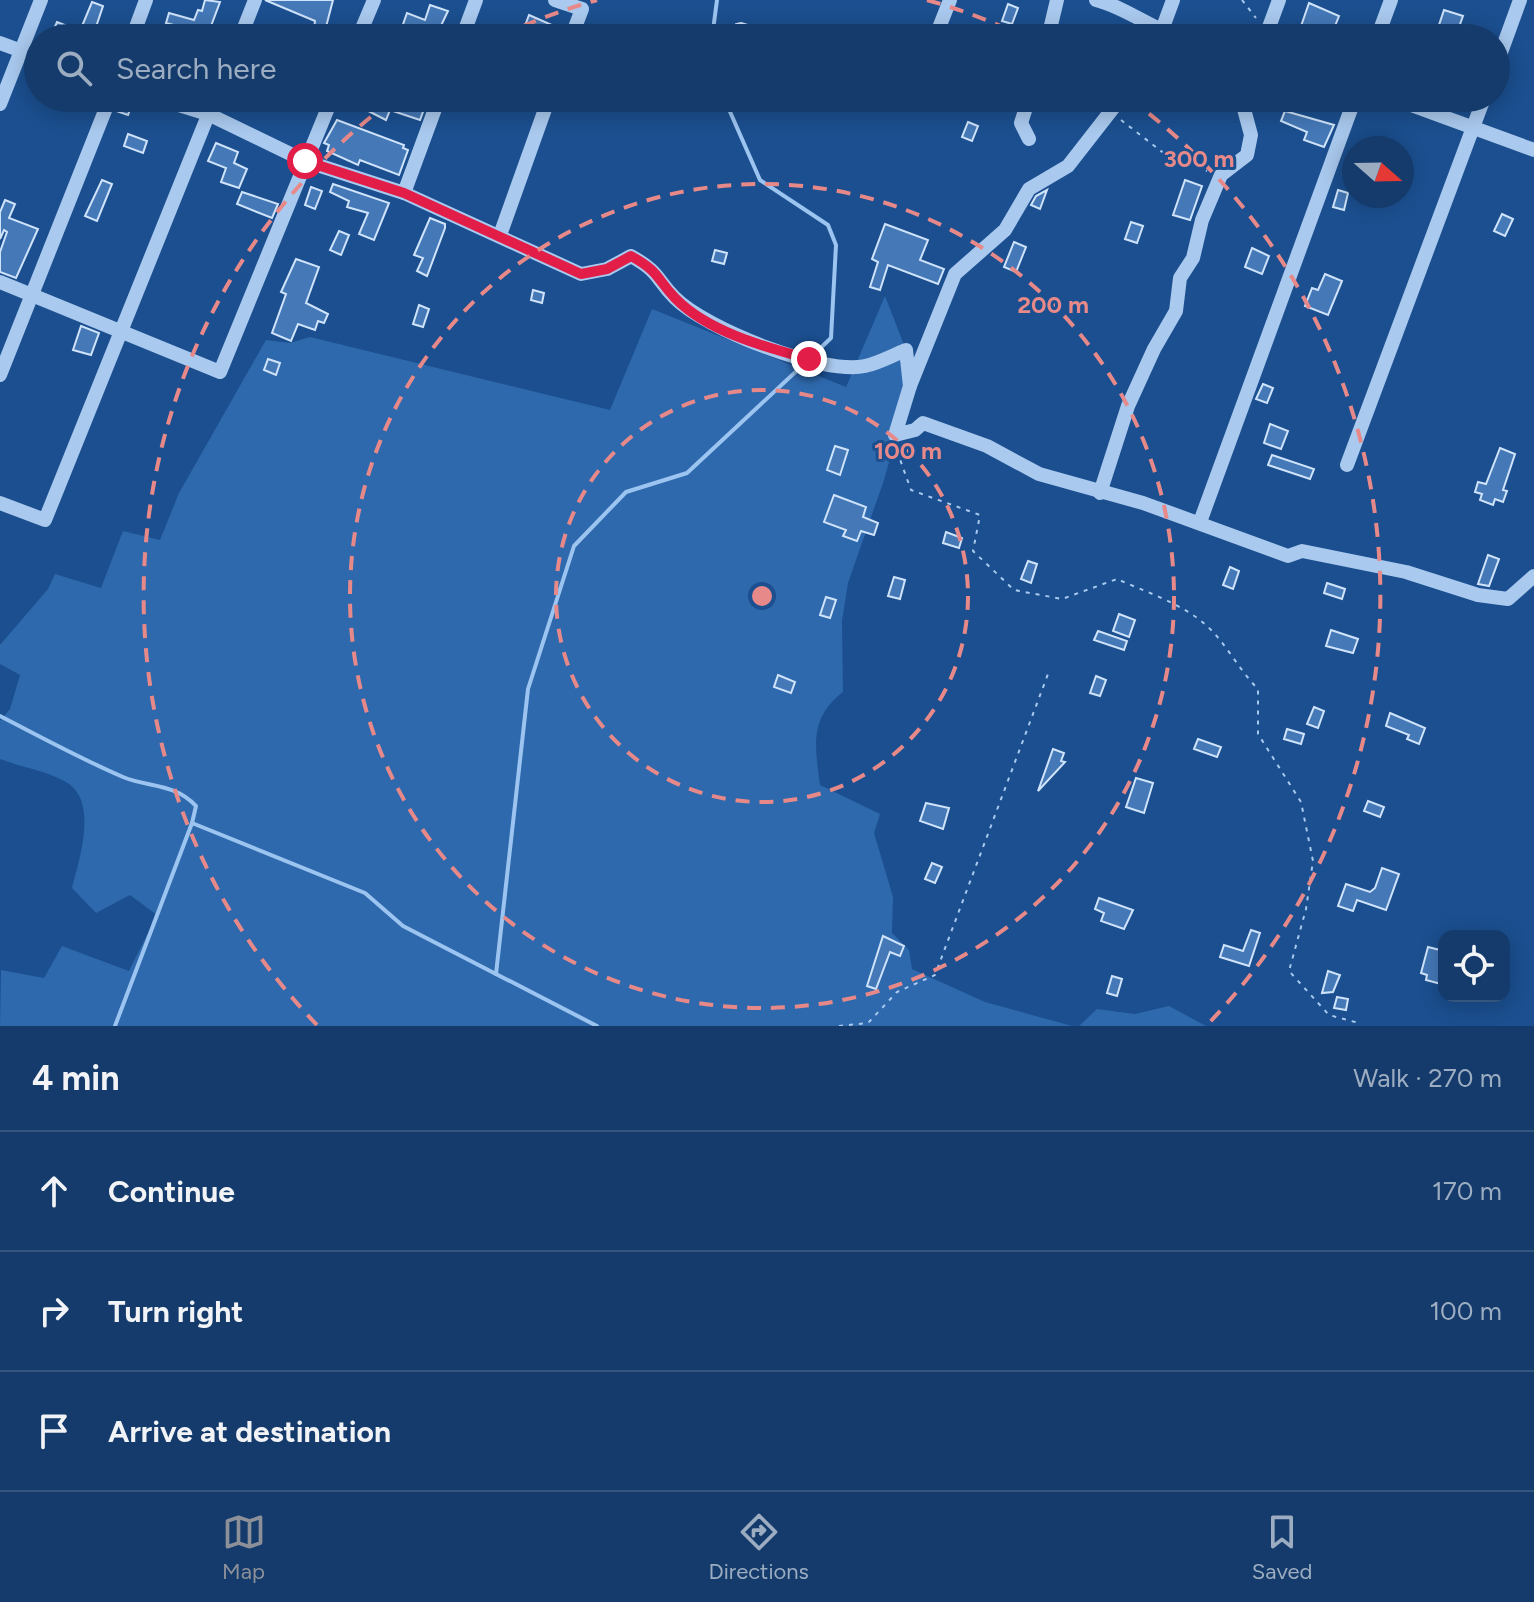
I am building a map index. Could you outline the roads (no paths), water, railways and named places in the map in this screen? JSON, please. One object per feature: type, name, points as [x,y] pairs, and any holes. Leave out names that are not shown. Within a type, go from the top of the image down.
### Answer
[{"type":"street","points":[[32,24],[41,0]]},
{"type":"street","points":[[137,24],[146,0]]},
{"type":"street","points":[[246,24],[255,0]]},
{"type":"street","points":[[364,24],[374,0]]},
{"type":"street","points":[[467,24],[476,0]]},
{"type":"street","points":[[555,0],[582,9],[576,24]]},
{"type":"street","points":[[941,24],[950,0]]},
{"type":"street","points":[[1051,24],[1057,0]]},
{"type":"street","points":[[1096,0],[1123,7],[1145,24]]},
{"type":"street","points":[[1164,24],[1173,0]]},
{"type":"street","points":[[1270,24],[1279,0]]},
{"type":"street","points":[[1382,24],[1391,0]]},
{"type":"street","points":[[1510,28],[1520,0]]},
{"type":"street","points":[[0,43],[24,52]]},
{"type":"street","points":[[0,104],[24,43]]},
{"type":"street","points":[[0,375],[104,112]]},
{"type":"street","points":[[202,112],[305,161],[404,193],[581,274],[607,269],[631,256],[656,270],[675,298],[731,335],[783,352],[863,366],[906,350],[910,386]]},
{"type":"street","points":[[0,282],[220,372],[326,112]]},
{"type":"street","points":[[404,193],[434,112]]},
{"type":"street","points":[[500,235],[544,112]]},
{"type":"street","points":[[1025,112],[1021,123],[1029,139]]},
{"type":"street","points":[[1111,112],[1068,166],[1029,189],[1005,230],[955,274],[910,386],[895,435],[915,430],[923,423],[987,446],[1039,474],[1143,503],[1288,556],[1302,551],[1391,569],[1478,595],[1508,599],[1534,576]]},
{"type":"street","points":[[1100,493],[1128,406],[1154,349],[1176,311],[1180,278],[1193,258],[1202,220],[1221,175],[1247,155],[1251,135],[1245,112]]},
{"type":"street","points":[[1200,522],[1350,112]]},
{"type":"street","points":[[1430,112],[1534,150]]},
{"type":"street","points":[[1347,465],[1479,112]]},
{"type":"street","points":[[0,503],[45,520],[208,114]]},
{"type":"waterway","points":[[714,24],[717,0]]},
{"type":"waterway","points":[[730,112],[760,180],[828,225],[836,245],[831,338],[810,358]]},
{"type":"waterway","points":[[496,974],[528,689],[574,546],[626,492],[687,473],[804,364]]},
{"type":"waterway","points":[[0,716],[123,777],[179,793],[196,806],[192,823]]},
{"type":"waterway","points":[[115,1026],[192,823],[365,893],[403,926],[597,1026]]}]
